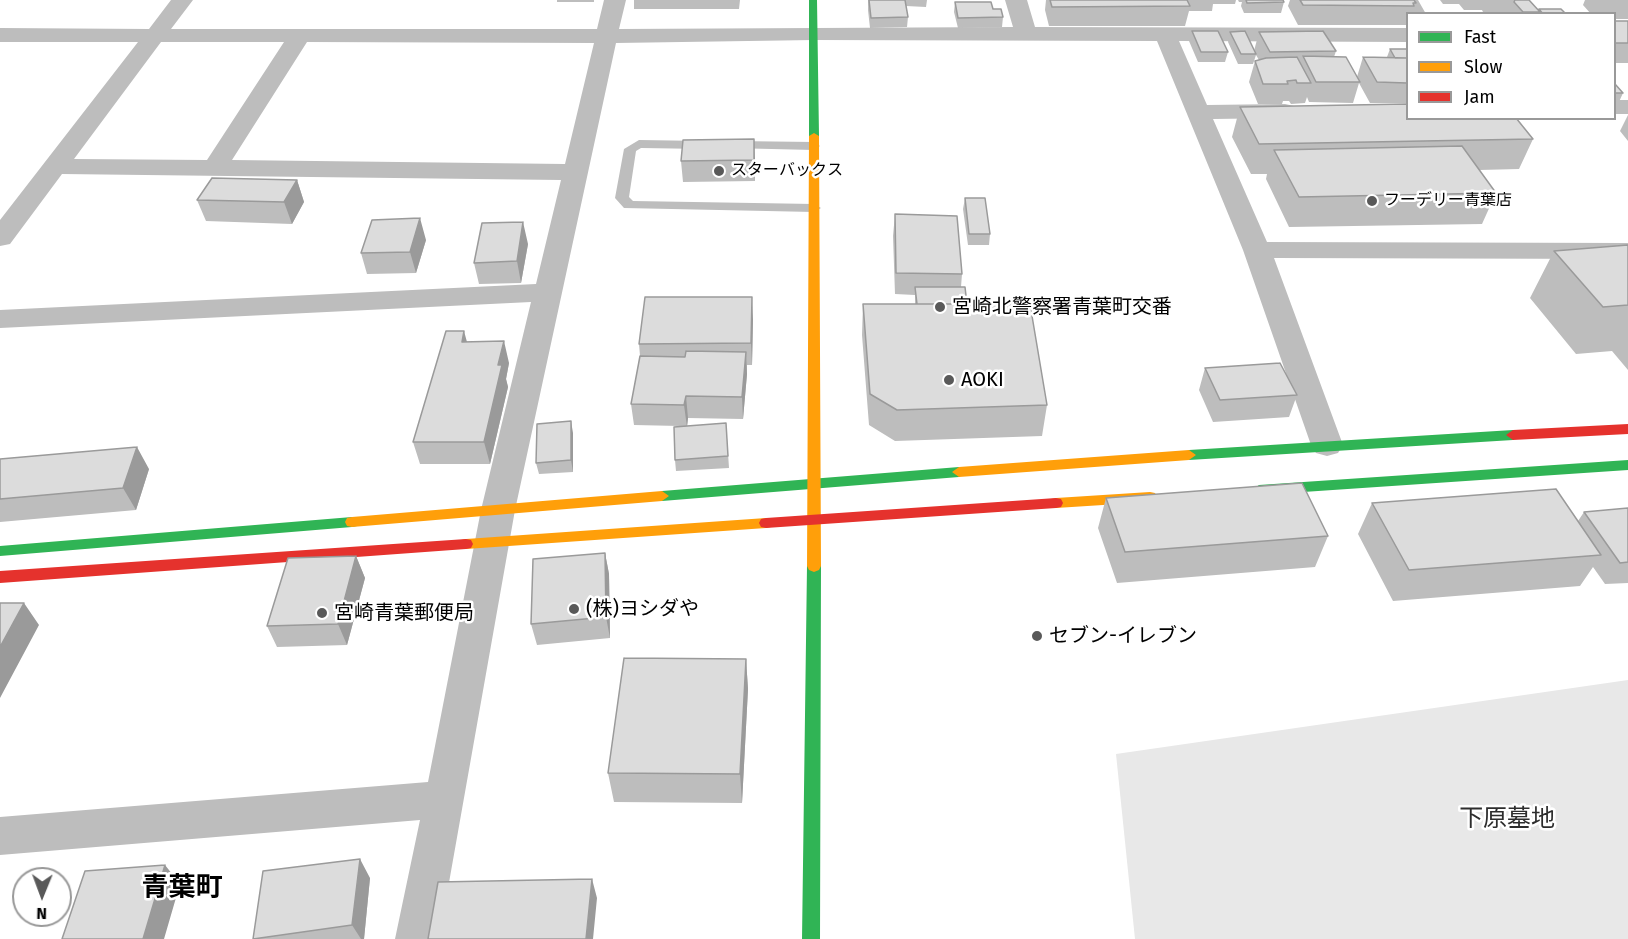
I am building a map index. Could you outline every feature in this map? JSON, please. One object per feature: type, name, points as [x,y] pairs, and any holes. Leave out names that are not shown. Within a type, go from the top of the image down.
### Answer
[{"type":"street","points":[[1,235],[182,0]]},
{"type":"street","points":[[417,939],[495,526],[615,0]]},
{"type":"street","points":[[811,939],[815,483],[813,0]]},
{"type":"street","points":[[1016,0],[1026,35]]},
{"type":"street","points":[[0,35],[606,36],[814,33],[1166,36],[1406,35]]},
{"type":"street","points":[[215,168],[300,35]]},
{"type":"street","points":[[1166,36],[1257,250],[1327,445]]},
{"type":"street","points":[[1197,112],[1302,111]]},
{"type":"street","points":[[55,166],[575,172]]},
{"type":"street","points":[[1257,250],[1628,251]]},
{"type":"street","points":[[0,319],[547,292]]},
{"type":"street","points":[[0,578],[170,564],[495,526],[815,483],[1327,445],[1628,429]]},
{"type":"street","points":[[1250,490],[1628,465]]},
{"type":"street","points":[[0,551],[495,526],[814,520],[1168,496]]},
{"type":"street","points":[[0,836],[445,799]]},
{"type":"lane","points":[[814,146],[639,144],[630,149],[622,198],[629,205],[814,208]]},
{"type":"green space","name":"下原墓地","points":[[1628,680],[1628,939],[1135,939],[1116,754]]},
{"type":"building","points":[[869,0],[905,0],[908,17],[871,18]]},
{"type":"building","points":[[1050,0],[1187,0],[1190,6],[1052,7]]},
{"type":"building","points":[[1246,0],[1283,0],[1284,2],[1247,3]]},
{"type":"building","points":[[1300,0],[1414,0],[1416,3],[1413,3],[1414,6],[1303,5]]},
{"type":"building","points":[[1515,0],[1529,0],[1540,12],[1523,12],[1514,2]]},
{"type":"building","points":[[955,2],[991,2],[993,9],[1001,9],[1003,17],[958,18]]},
{"type":"building","points":[[1539,9],[1561,9],[1564,12],[1541,12]]},
{"type":"building","points":[[1616,21],[1628,21],[1628,43],[1616,43]]},
{"type":"building","points":[[1192,31],[1218,31],[1228,52],[1201,52]]},
{"type":"building","points":[[1245,31],[1256,54],[1241,54],[1230,32]]},
{"type":"building","points":[[1323,31],[1336,51],[1270,52],[1259,32]]},
{"type":"building","points":[[1390,49],[1406,49],[1406,58],[1395,58]]},
{"type":"building","points":[[1303,56],[1346,57],[1360,82],[1316,82]]},
{"type":"building","points":[[1297,57],[1311,83],[1297,83],[1296,80],[1287,81],[1288,84],[1263,84],[1255,61],[1266,58]]},
{"type":"building","points":[[1363,57],[1406,58],[1406,83],[1377,82]]},
{"type":"building","points":[[1616,85],[1623,93],[1616,93]]},
{"type":"building","points":[[1406,104],[1406,120],[1518,120],[1533,139],[1259,144],[1240,107]]},
{"type":"building","points":[[754,139],[754,160],[681,161],[683,140]]},
{"type":"building","points":[[1462,146],[1496,193],[1299,197],[1274,150]]},
{"type":"building","points":[[212,178],[297,180],[284,202],[197,200]]},
{"type":"building","points":[[965,198],[985,198],[990,234],[969,234]]},
{"type":"building","points":[[895,214],[957,216],[962,274],[896,273]]},
{"type":"building","points":[[420,218],[410,252],[361,253],[372,220]]},
{"type":"building","points":[[523,222],[517,261],[474,263],[482,223]]},
{"type":"building","points":[[1628,245],[1628,305],[1603,307],[1554,251]]},
{"type":"building","points":[[915,287],[965,287],[967,304],[917,304]]},
{"type":"building","points":[[645,297],[752,297],[751,343],[639,344]]},
{"type":"building","name":"AOKI","points":[[863,304],[1030,304],[1047,405],[897,410],[870,394]]},
{"type":"building","points":[[446,331],[464,331],[462,342],[504,341],[498,365],[502,365],[484,442],[413,442]]},
{"type":"building","points":[[686,351],[746,352],[742,397],[686,396],[684,405],[631,404],[640,356],[685,357]]},
{"type":"building","points":[[1280,363],[1297,395],[1220,400],[1205,368]]},
{"type":"building","points":[[571,421],[571,460],[536,463],[537,424]]},
{"type":"building","points":[[726,423],[728,456],[675,460],[674,427]]},
{"type":"building","points":[[137,447],[123,488],[0,499],[0,459]]},
{"type":"building","points":[[1302,483],[1328,536],[1125,552],[1106,498]]},
{"type":"building","points":[[1556,489],[1601,555],[1409,570],[1372,503]]},
{"type":"building","points":[[1628,508],[1628,562],[1620,563],[1584,512]]},
{"type":"building","name":"(株)ヨシダや","points":[[605,553],[606,617],[531,624],[533,559]]},
{"type":"building","points":[[356,556],[338,624],[267,626],[288,558]]},
{"type":"building","points":[[0,603],[24,603],[0,647]]},
{"type":"building","points":[[624,658],[746,659],[740,774],[608,773]]},
{"type":"building","points":[[360,859],[352,925],[253,939],[263,871]]},
{"type":"building","points":[[165,865],[143,939],[62,939],[66,927],[72,927],[72,909],[85,871]]},
{"type":"building","points":[[592,879],[586,939],[428,939],[438,882]]},
{"type":"traffic: fast","points":[[813,0],[814,136]]},
{"type":"traffic: fast","points":[[1189,455],[1513,435]]},
{"type":"traffic: fast","points":[[1259,490],[1628,465]]},
{"type":"traffic: fast","points":[[662,496],[959,472]]},
{"type":"traffic: fast","points":[[0,551],[352,522]]},
{"type":"traffic: fast","points":[[811,939],[814,566]]},
{"type":"traffic: slow","points":[[814,136],[814,566]]},
{"type":"traffic: slow","points":[[959,472],[1189,455]]},
{"type":"traffic: slow","points":[[352,522],[662,496]]},
{"type":"traffic: slow","points":[[1056,503],[1150,497]]},
{"type":"traffic: slow","points":[[466,544],[766,523]]},
{"type":"traffic: jam","points":[[1513,435],[1628,429]]},
{"type":"traffic: jam","points":[[766,523],[1056,503]]},
{"type":"traffic: jam","points":[[0,577],[466,544]]},
{"type":"place","name":"スターバックス","points":[[719,171]]},
{"type":"place","name":"フーデリー青葉店","points":[[1372,201]]},
{"type":"place","name":"宮崎北警察署青葉町交番","points":[[940,307]]},
{"type":"place","name":"AOKI","points":[[949,380]]},
{"type":"place","name":"(株)ヨシダや","points":[[574,609]]},
{"type":"place","name":"宮崎青葉郵便局","points":[[322,613]]},
{"type":"place","name":"セブン-イレブン","points":[[1037,636]]},
{"type":"district","name":"青葉町","points":[[182,888]]}]
